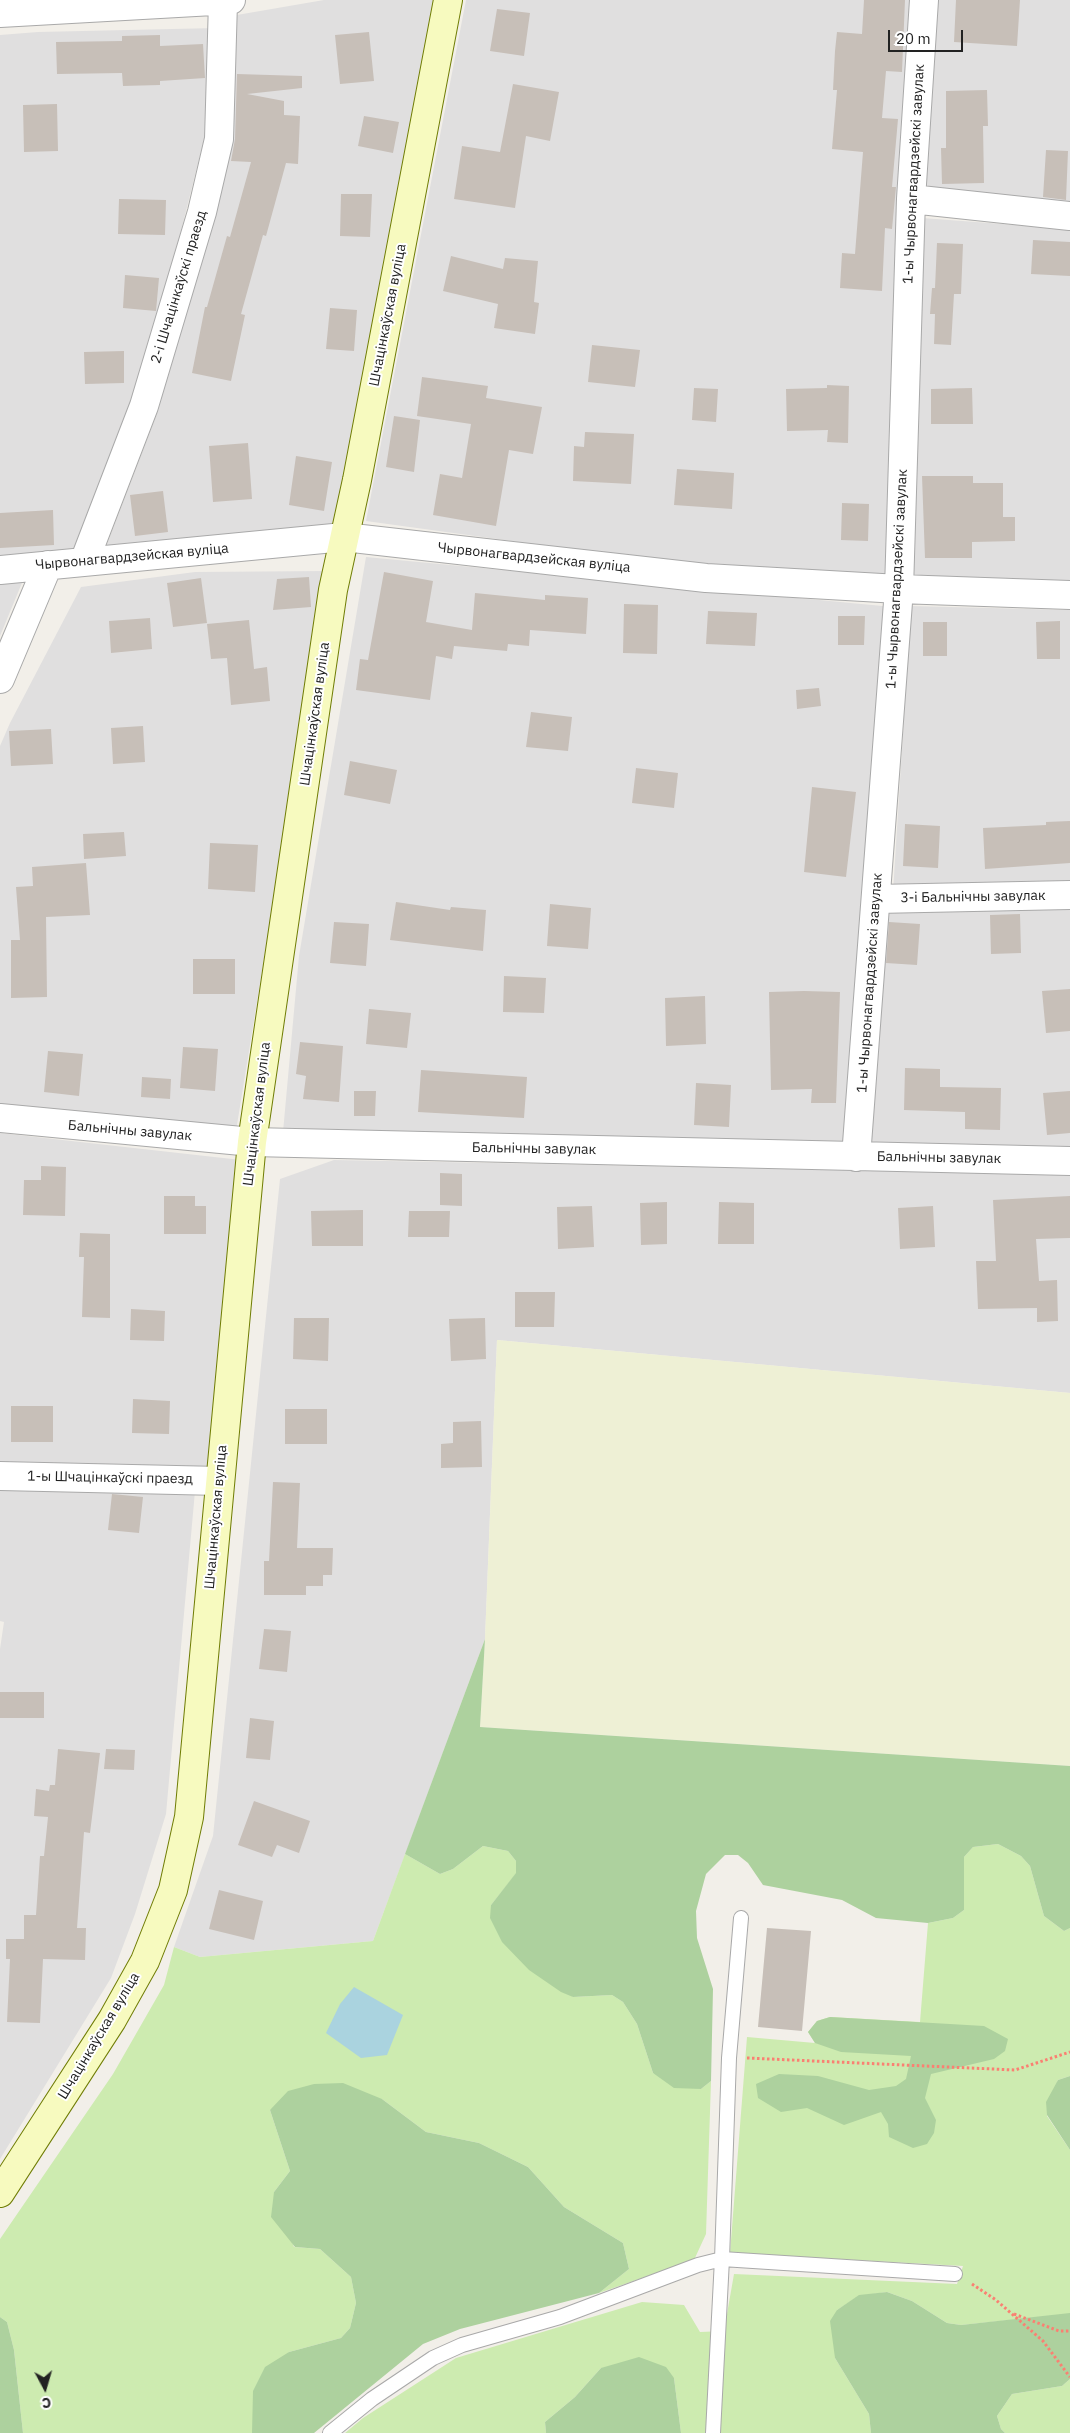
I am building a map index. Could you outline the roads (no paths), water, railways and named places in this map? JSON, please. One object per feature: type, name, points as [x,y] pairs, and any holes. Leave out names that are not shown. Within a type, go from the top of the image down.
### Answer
[{"type":"street","name":"Шчацінкаўская вуліца","points":[[0,2193],[112,2020],[145,1961],[173,1890],[189,1817],[252,1142],[333,590],[448,0]]},
{"type":"street","name":"1-ы Чырвонагвардзейскі завулак","points":[[856,1157],[900,589],[911,200],[924,0]]},
{"type":"street","points":[[0,13],[227,1]]},
{"type":"street","name":"2-і Шчацінкаўскі праезд","points":[[84,562],[144,406],[202,212],[219,139],[227,1]]},
{"type":"street","points":[[911,200],[1070,216]]},
{"type":"street","name":"Чырвонагвардзейская вуліца","points":[[0,570],[344,537],[706,578],[900,589],[1070,595]]},
{"type":"street","points":[[0,678],[48,565]]},
{"type":"street","name":"3-і Бальнічны завулак","points":[[876,899],[1070,895]]},
{"type":"street","name":"Бальнічны завулак","points":[[0,1118],[252,1142],[1070,1161]]},
{"type":"street","name":"1-ы Шчацінкаўскі праезд","points":[[0,1476],[220,1481]]},
{"type":"lane","points":[[714,2433],[729,2058],[741,1918]]},
{"type":"lane","points":[[330,2433],[380,2394],[433,2358],[454,2348],[560,2317],[690,2268],[722,2259],[956,2274]]},
{"type":"water","points":[[354,1987],[403,2015],[387,2055],[361,2058],[326,2033],[340,2004]]}]
